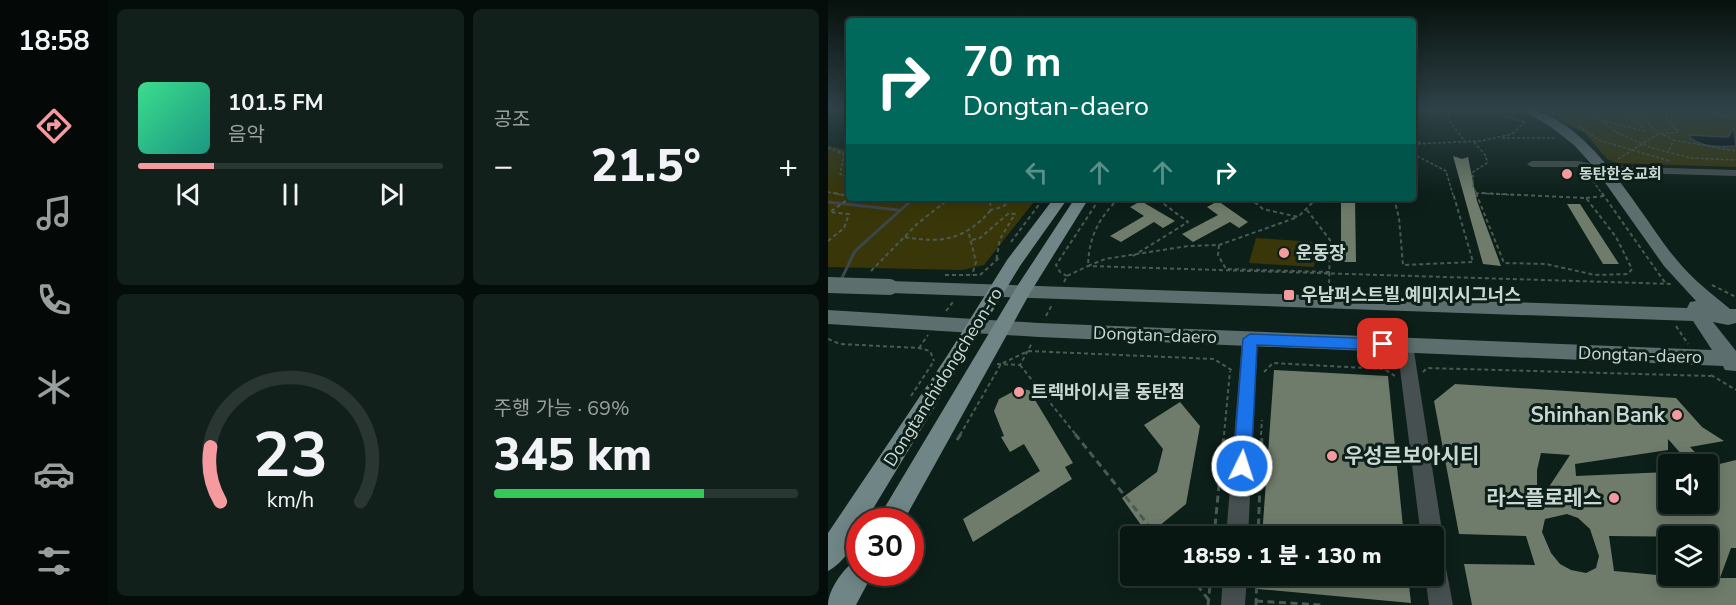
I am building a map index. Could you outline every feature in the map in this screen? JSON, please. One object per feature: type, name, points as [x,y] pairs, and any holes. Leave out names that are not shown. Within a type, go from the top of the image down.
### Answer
[{"type":"main road","points":[[1576,138],[1607,166],[1689,285],[1732,319]]},
{"type":"main road","name":"Dongtanchidongcheon-ro","points":[[828,557],[997,291],[1059,201]]},
{"type":"main road","name":"Dongtanchidongcheon-ro","points":[[897,508],[1022,292],[1080,201]]},
{"type":"main road","points":[[828,285],[1698,314],[1732,319]]},
{"type":"main road","points":[[1689,285],[1698,314],[1733,362]]},
{"type":"main road","name":"Dongtan-daero","points":[[828,317],[1733,362]]},
{"type":"main road","points":[[840,605],[852,586]]},
{"type":"street","points":[[1532,164],[1578,164],[1736,173]]},
{"type":"street","points":[[1238,526],[1250,339]]},
{"type":"street","points":[[1405,345],[1430,526]]},
{"type":"street","points":[[1233,605],[1234,586]]},
{"type":"street","points":[[1438,586],[1441,605]]},
{"type":"path","points":[[1462,138],[1466,144]]},
{"type":"path","points":[[1416,144],[1466,144],[1490,138]]},
{"type":"path","points":[[1597,138],[1632,151],[1676,162]]},
{"type":"path","points":[[1630,138],[1652,148],[1691,158],[1736,160]]},
{"type":"path","points":[[1607,166],[1652,138]]},
{"type":"path","points":[[1669,138],[1697,146],[1736,151]]},
{"type":"path","points":[[1669,150],[1674,140]]},
{"type":"path","points":[[1416,141],[1427,145]]},
{"type":"path","points":[[1474,142],[1486,156],[1487,163],[1473,172],[1472,180],[1504,264],[1547,264],[1586,275],[1628,274],[1632,269],[1621,246],[1586,198]]},
{"type":"path","points":[[828,148],[846,153]]},
{"type":"path","points":[[838,152],[844,156],[840,174],[846,177]]},
{"type":"path","points":[[1395,201],[1399,218],[1403,265],[1473,262],[1446,171],[1417,156],[1416,152]]},
{"type":"path","points":[[1088,266],[1666,284],[1605,196],[1578,164]]},
{"type":"path","points":[[828,192],[846,197]]},
{"type":"path","points":[[1476,194],[1586,198],[1605,196]]},
{"type":"path","points":[[828,213],[846,200]]},
{"type":"path","points":[[866,276],[904,237],[946,201]]},
{"type":"path","points":[[988,201],[991,210]]},
{"type":"path","points":[[904,237],[939,242],[969,234],[991,210],[1002,207],[1011,201]]},
{"type":"path","points":[[1009,244],[1042,201]]},
{"type":"path","points":[[1098,201],[1056,265],[1060,272],[1067,276],[1105,259],[1131,257],[1188,246],[1219,245],[1298,217],[1314,201]]},
{"type":"path","points":[[1088,266],[1088,242],[1092,232],[1097,222],[1116,201]]},
{"type":"path","points":[[1131,257],[1188,222],[1160,201]]},
{"type":"path","points":[[1253,201],[1263,209],[1298,217]]},
{"type":"path","points":[[1307,210],[1330,240],[1329,286]]},
{"type":"path","points":[[828,213],[849,214],[844,228],[828,241]]},
{"type":"path","points":[[972,240],[980,238],[1009,213],[1016,214],[1000,239],[996,263]]},
{"type":"path","points":[[969,234],[976,262],[972,276]]},
{"type":"path","points":[[1219,245],[1218,255],[1226,269],[1330,273]]},
{"type":"path","points":[[937,275],[980,275],[996,263],[1002,254]]},
{"type":"path","points":[[1707,285],[1714,285],[1736,297]]},
{"type":"path","points":[[828,339],[840,344],[919,348],[930,351],[934,361]]},
{"type":"path","points":[[1020,364],[1028,351]]},
{"type":"path","points":[[958,438],[1001,364],[1028,351],[1214,359],[1230,371],[1215,526]]},
{"type":"path","points":[[1263,374],[1273,363],[1384,369],[1395,376],[1396,382]]},
{"type":"path","points":[[1001,364],[1020,364]]},
{"type":"path","points":[[1020,364],[1149,526]]},
{"type":"path","points":[[1418,378],[1427,368],[1711,376],[1736,390]]},
{"type":"path","points":[[1258,526],[1262,408]]},
{"type":"path","points":[[1198,586],[1208,599]]},
{"type":"path","points":[[1208,605],[1210,586]]},
{"type":"path","points":[[1257,586],[1256,603],[1322,605]]},
{"type":"shaded area","points":[[1589,138],[1736,138],[1736,167],[1617,163],[1607,159]]},
{"type":"shaded area","points":[[1735,138],[1736,146],[1704,144],[1692,139]]},
{"type":"shaded area","points":[[828,145],[846,150],[846,201],[1035,201],[984,265],[962,270],[828,267]]},
{"type":"shaded area","name":"운동장","points":[[1256,238],[1317,242],[1314,267],[1249,263]]},
{"type":"building","points":[[1453,156],[1462,159],[1468,157],[1477,201],[1501,266],[1483,264]]},
{"type":"building","points":[[1141,201],[1175,221],[1163,228],[1154,222],[1121,242],[1110,236],[1144,216],[1130,207]]},
{"type":"building","points":[[1218,201],[1248,222],[1239,228],[1230,222],[1193,242],[1182,234],[1218,215],[1207,207]]},
{"type":"building","points":[[1341,201],[1355,201],[1356,262],[1341,262]]},
{"type":"building","points":[[1567,204],[1580,204],[1619,264],[1603,264]]},
{"type":"building","name":"우성르보아시티","points":[[1274,370],[1388,376],[1403,526],[1263,526]]},
{"type":"building","name":"라스플로레스","points":[[1455,384],[1676,398],[1702,427],[1724,441],[1690,447],[1697,454],[1681,454],[1668,439],[1668,450],[1575,464],[1576,476],[1658,472],[1658,514],[1718,514],[1718,464],[1736,460],[1736,548],[1731,548],[1720,578],[1736,578],[1736,605],[1472,605],[1464,564],[1535,565],[1526,536],[1459,534],[1434,401]],"holes":[[[1541,453],[1570,455],[1537,505],[1537,470]],[[1567,514],[1578,518],[1590,529],[1599,556],[1596,568],[1586,573],[1571,570],[1560,564],[1551,553],[1542,532],[1545,519]]]},
{"type":"building","points":[[1018,389],[1029,390],[1073,463],[1065,467],[1072,479],[973,542],[963,519],[1040,471],[1024,444],[1010,452],[1001,437],[1004,436],[994,411],[999,399]]},
{"type":"building","points":[[1180,402],[1200,426],[1186,504],[1159,526],[1142,526],[1122,498],[1157,472],[1163,449],[1144,425]]},
{"type":"building","points":[[1258,586],[1409,586],[1411,603],[1258,589]]},
{"type":"waterway","points":[[840,282],[855,251],[911,201]]},
{"type":"waterway","points":[[828,202],[898,210]]},
{"type":"place","name":"동탄한승교회","points":[[1567,174]]},
{"type":"place","name":"운동장","points":[[1284,253]]},
{"type":"place","name":"우남퍼스트빌.예미지시그너스","points":[[1289,295]]},
{"type":"place","name":"트렉바이시클 동탄점","points":[[1019,392]]},
{"type":"place","name":"Shinhan Bank","points":[[1677,415]]},
{"type":"place","name":"우성르보아시티","points":[[1332,456]]},
{"type":"place","name":"라스플로레스","points":[[1614,498]]},
{"type":"route","points":[[1242,466],[1250,339],[1383,344]]}]
